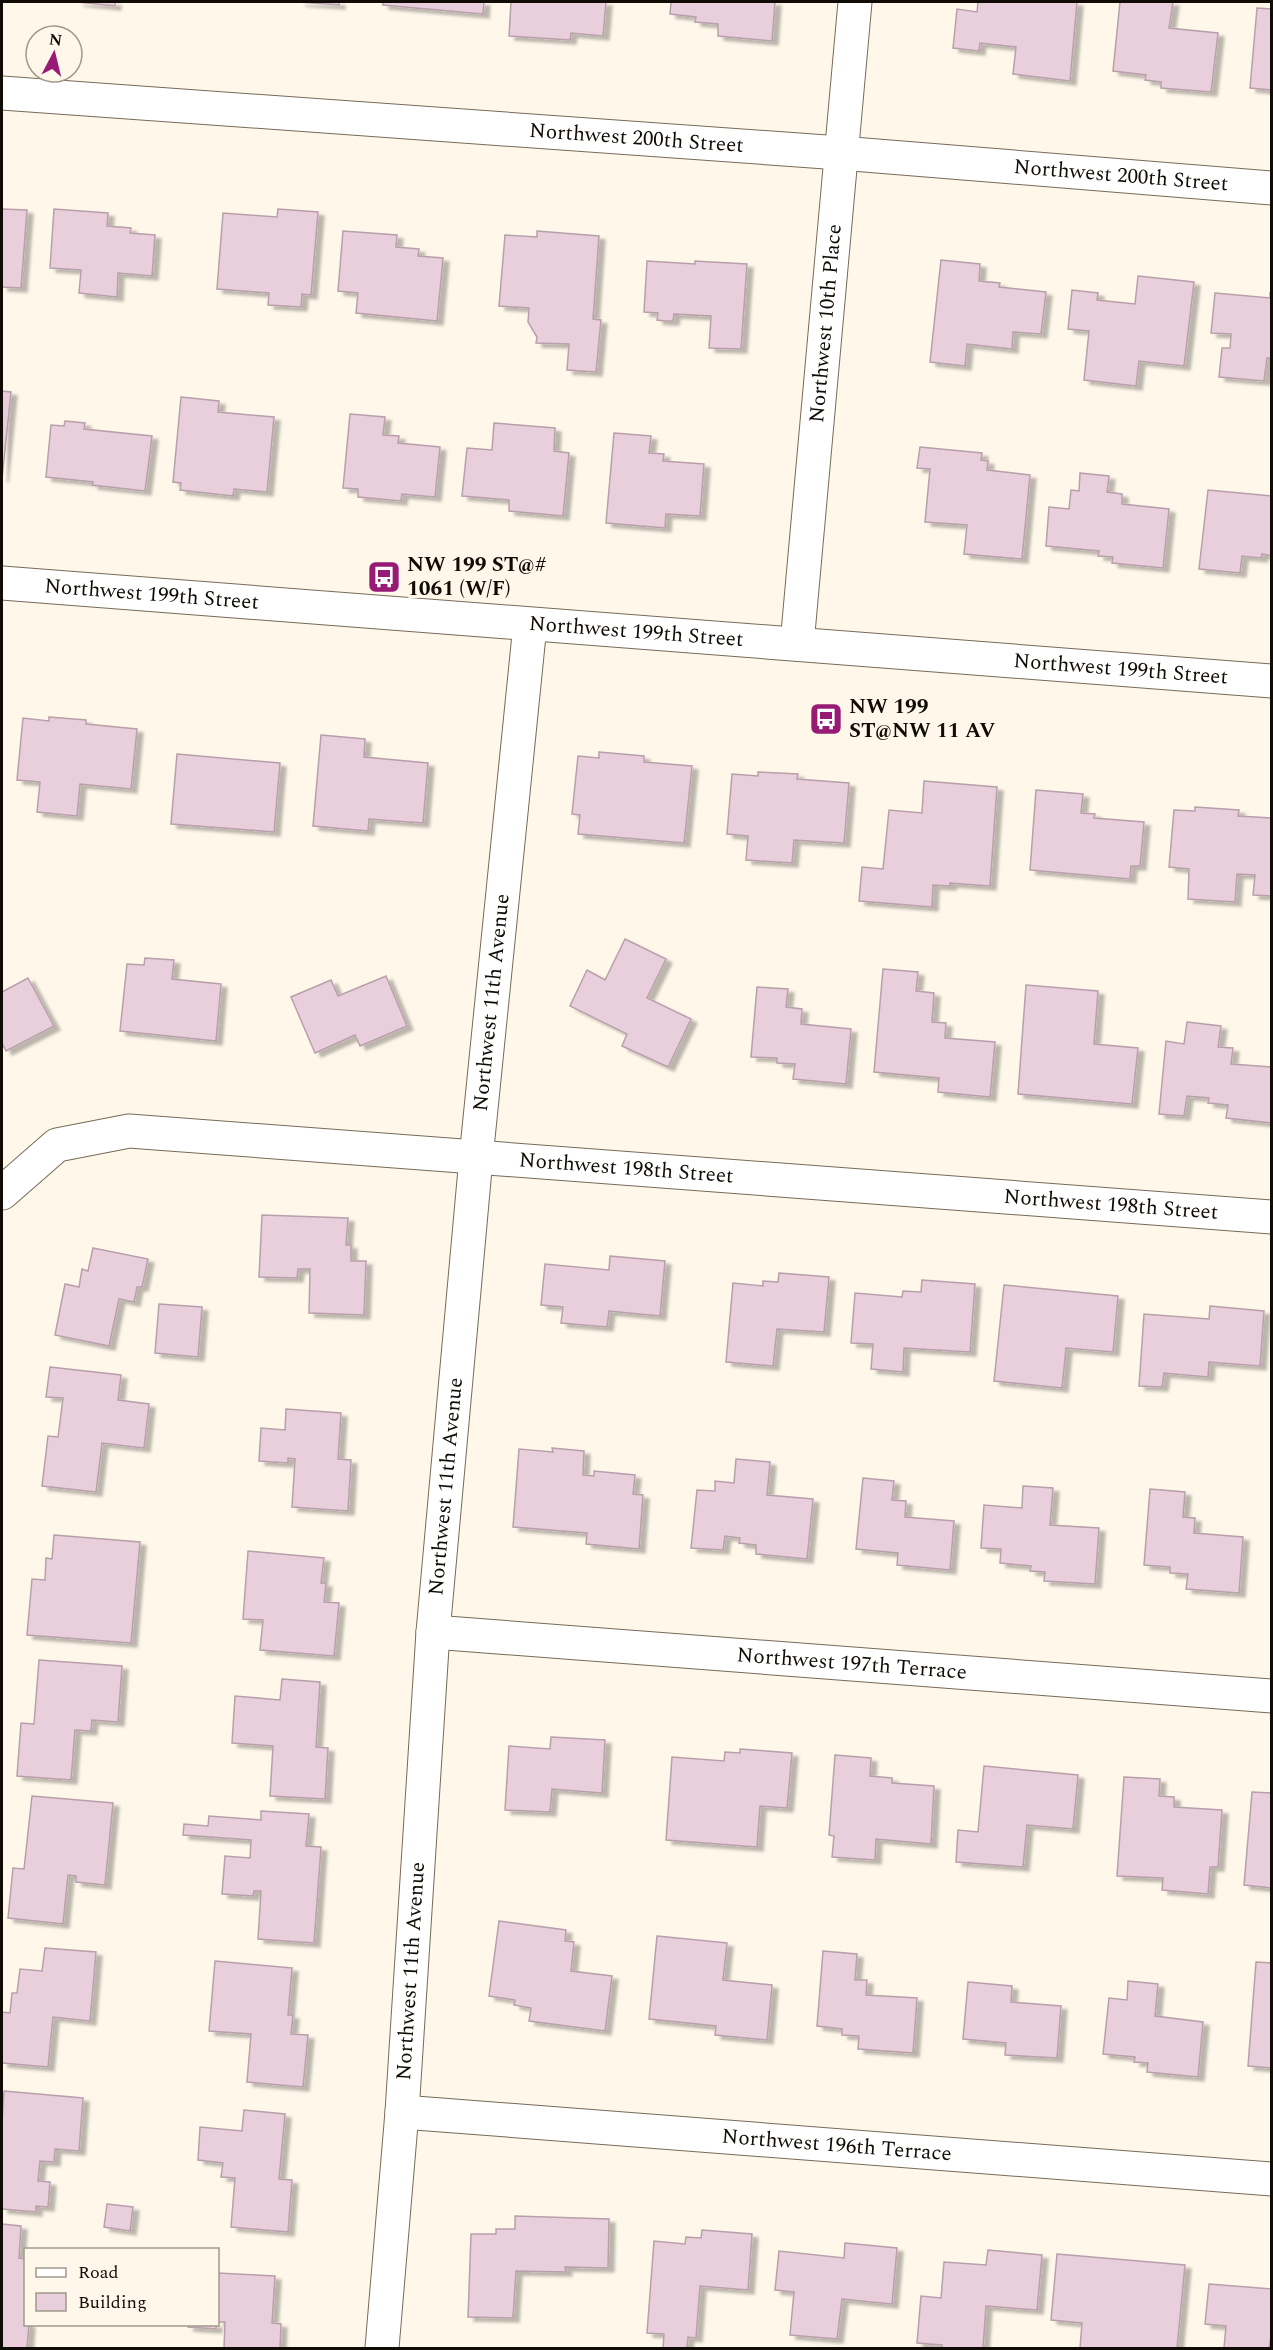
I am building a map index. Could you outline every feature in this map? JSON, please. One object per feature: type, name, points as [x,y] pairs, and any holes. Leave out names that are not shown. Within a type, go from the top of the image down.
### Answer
[{"type":"street","name":"Northwest 10th Place","points":[[796,644],[855,2]]},
{"type":"street","name":"Northwest 200th Street","points":[[2,93],[840,153],[1272,189]]},
{"type":"street","name":"Northwest 199th Street","points":[[2,583],[1272,681]]},
{"type":"street","name":"Northwest 11th Avenue","points":[[382,2349],[402,2112],[433,1632],[476,1158],[530,625]]},
{"type":"street","name":"Northwest 198th Street","points":[[2,1193],[57,1145],[129,1131],[1272,1217]]},
{"type":"street","name":"Northwest 197th Terrace","points":[[433,1632],[1272,1696]]},
{"type":"street","name":"Northwest 196th Terrace","points":[[402,2112],[1272,2179]]},
{"type":"building","points":[[77,2],[115,2],[115,6]]},
{"type":"building","points":[[299,2],[339,2],[339,5]]},
{"type":"building","points":[[383,2],[484,2],[483,14],[383,5]]},
{"type":"building","points":[[511,2],[606,2],[603,36],[571,33],[570,40],[509,36]]},
{"type":"building","points":[[671,2],[775,2],[772,41],[718,36],[718,24],[695,22],[696,17],[670,14]]},
{"type":"building","points":[[978,2],[1077,2],[1070,81],[1013,74],[1016,47],[980,43],[979,51],[953,48],[957,9],[977,12]]},
{"type":"building","points":[[1120,2],[1173,2],[1169,28],[1218,33],[1211,92],[1161,88],[1161,82],[1145,80],[1146,75],[1113,71]]},
{"type":"building","points":[[1257,8],[1272,9],[1272,90],[1250,88]]},
{"type":"building","points":[[2,209],[27,210],[21,288],[2,287]]},
{"type":"building","points":[[54,209],[108,213],[107,226],[131,228],[130,233],[155,235],[152,276],[118,273],[117,297],[79,293],[81,270],[50,268]]},
{"type":"building","points":[[278,209],[318,212],[311,295],[302,294],[301,307],[268,305],[269,293],[217,289],[223,213],[277,217]]},
{"type":"building","points":[[343,231],[397,235],[396,247],[419,249],[418,256],[443,258],[437,321],[356,313],[358,293],[338,291]]},
{"type":"building","points":[[537,231],[599,236],[593,319],[601,320],[596,372],[567,370],[569,344],[536,343],[537,337],[528,322],[529,308],[499,306],[505,235],[537,237]]},
{"type":"building","points":[[941,260],[980,264],[979,281],[1000,283],[999,287],[1046,292],[1041,334],[1013,332],[1012,349],[967,344],[965,366],[930,362]]},
{"type":"building","points":[[647,261],[747,264],[741,349],[709,348],[711,316],[674,314],[673,321],[665,321],[657,320],[658,313],[644,312]]},
{"type":"building","points":[[1138,276],[1194,282],[1184,366],[1139,361],[1136,386],[1084,380],[1089,331],[1068,329],[1072,290],[1098,293],[1097,300],[1135,304]]},
{"type":"building","points":[[1215,293],[1270,298],[1270,293],[1272,293],[1272,358],[1267,358],[1264,381],[1219,377],[1222,348],[1230,348],[1231,334],[1211,333]]},
{"type":"building","points":[[2,391],[11,392],[2,479]]},
{"type":"building","points":[[181,397],[219,401],[218,412],[274,417],[267,492],[234,489],[233,496],[180,490],[181,483],[173,482]]},
{"type":"building","points":[[350,414],[385,417],[383,435],[399,436],[398,443],[440,447],[435,497],[402,494],[401,501],[358,497],[358,489],[343,488]]},
{"type":"building","points":[[65,421],[85,423],[84,429],[152,436],[145,491],[46,477],[51,425],[64,426]]},
{"type":"building","points":[[494,423],[555,428],[554,451],[569,453],[563,516],[509,511],[509,500],[462,496],[467,448],[492,450]]},
{"type":"building","points":[[614,433],[651,436],[649,453],[664,454],[663,461],[704,464],[700,516],[666,514],[665,528],[606,523]]},
{"type":"building","points":[[920,447],[982,453],[981,460],[988,461],[987,470],[1030,475],[1022,559],[964,554],[967,525],[925,522],[930,469],[917,468]]},
{"type":"building","points":[[1080,473],[1109,476],[1107,492],[1122,494],[1122,504],[1169,509],[1163,568],[1112,563],[1113,557],[1098,556],[1099,551],[1046,546],[1049,507],[1069,509],[1071,490],[1079,491]]},
{"type":"building","points":[[1208,490],[1272,496],[1272,556],[1262,554],[1261,558],[1242,556],[1240,573],[1199,569]]},
{"type":"building","points":[[49,717],[86,720],[86,724],[137,729],[131,789],[80,784],[77,816],[37,812],[40,782],[17,780],[23,718],[49,721]]},
{"type":"building","points":[[321,735],[365,739],[364,757],[428,763],[423,823],[369,819],[368,831],[313,826]]},
{"type":"building","points":[[599,752],[644,756],[644,762],[692,766],[684,843],[578,834],[580,815],[572,814],[578,756],[599,758]]},
{"type":"building","points":[[177,754],[280,763],[274,832],[171,824]]},
{"type":"building","points":[[758,772],[798,774],[797,779],[849,783],[844,843],[794,840],[792,863],[746,860],[748,836],[727,834],[732,774],[758,776]]},
{"type":"building","points":[[924,781],[997,787],[990,886],[950,883],[950,886],[933,885],[932,907],[859,901],[862,867],[883,869],[889,810],[922,813]]},
{"type":"building","points":[[1036,790],[1083,794],[1081,813],[1095,814],[1094,818],[1144,822],[1140,866],[1131,866],[1130,879],[1030,870]]},
{"type":"building","points":[[1195,807],[1239,810],[1238,816],[1272,818],[1272,896],[1253,895],[1255,875],[1237,874],[1235,902],[1188,899],[1189,869],[1169,867],[1174,810],[1195,811]]},
{"type":"building","points":[[625,939],[666,959],[647,998],[691,1019],[668,1067],[622,1046],[627,1034],[570,1006],[587,970],[605,980]]},
{"type":"building","points":[[145,958],[174,960],[172,979],[221,984],[216,1041],[120,1031],[127,964],[144,965]]},
{"type":"building","points":[[883,969],[918,972],[916,991],[934,993],[932,1022],[946,1023],[945,1038],[995,1042],[990,1097],[938,1092],[939,1078],[874,1072]]},
{"type":"building","points":[[386,976],[407,1026],[360,1046],[355,1035],[315,1053],[291,997],[331,980],[338,996]]},
{"type":"building","points":[[28,978],[54,1026],[6,1051],[2,1043],[2,992]]},
{"type":"building","points":[[1026,985],[1098,991],[1094,1044],[1138,1048],[1132,1104],[1018,1094]]},
{"type":"building","points":[[757,987],[788,989],[786,1007],[802,1009],[801,1024],[851,1029],[846,1084],[793,1079],[795,1064],[777,1063],[777,1058],[751,1057]]},
{"type":"building","points":[[1187,1022],[1221,1026],[1218,1047],[1233,1048],[1231,1064],[1272,1067],[1272,1123],[1226,1118],[1228,1105],[1208,1103],[1209,1098],[1187,1096],[1184,1116],[1159,1114],[1166,1041],[1184,1044]]},
{"type":"building","points":[[262,1215],[348,1218],[346,1245],[351,1245],[351,1261],[366,1261],[364,1315],[309,1313],[310,1269],[298,1269],[297,1278],[259,1277]]},
{"type":"building","points":[[93,1248],[148,1259],[142,1287],[137,1287],[134,1302],[119,1299],[109,1346],[55,1335],[65,1284],[79,1287],[82,1269],[88,1271]]},
{"type":"building","points":[[610,1256],[665,1261],[660,1316],[609,1311],[607,1327],[561,1323],[563,1307],[541,1305],[545,1264],[609,1270]]},
{"type":"building","points":[[779,1273],[829,1277],[824,1332],[777,1329],[773,1366],[726,1362],[733,1283],[763,1286],[763,1281],[778,1282]]},
{"type":"building","points":[[922,1280],[975,1284],[970,1352],[904,1348],[903,1372],[871,1369],[873,1344],[851,1343],[855,1293],[902,1297],[903,1291],[921,1292]]},
{"type":"building","points":[[1004,1285],[1118,1296],[1113,1352],[1066,1348],[1062,1388],[994,1381]]},
{"type":"building","points":[[159,1304],[202,1307],[198,1357],[155,1353]]},
{"type":"building","points":[[1210,1306],[1264,1311],[1260,1366],[1209,1362],[1208,1377],[1164,1373],[1162,1387],[1139,1386],[1144,1314],[1209,1319]]},
{"type":"building","points":[[50,1367],[121,1375],[118,1400],[149,1404],[144,1448],[102,1443],[96,1492],[42,1486],[48,1436],[58,1437],[63,1398],[46,1397]]},
{"type":"building","points":[[286,1409],[341,1413],[338,1459],[351,1460],[348,1511],[292,1507],[295,1459],[288,1458],[288,1463],[259,1461],[261,1428],[285,1430]]},
{"type":"building","points":[[552,1448],[584,1451],[583,1475],[594,1476],[594,1471],[635,1475],[633,1494],[643,1495],[639,1549],[586,1544],[587,1533],[513,1527],[519,1449],[553,1452]]},
{"type":"building","points":[[736,1459],[770,1462],[767,1495],[813,1499],[807,1559],[756,1554],[756,1545],[739,1543],[740,1538],[725,1536],[723,1550],[691,1548],[697,1490],[715,1491],[715,1481],[734,1483]]},
{"type":"building","points":[[863,1478],[894,1481],[892,1500],[906,1501],[905,1517],[954,1521],[950,1570],[897,1565],[898,1553],[856,1549]]},
{"type":"building","points":[[1023,1486],[1053,1488],[1050,1525],[1099,1528],[1095,1584],[1044,1581],[1045,1572],[1030,1571],[1031,1566],[1000,1563],[1001,1549],[981,1548],[984,1505],[1022,1508]]},
{"type":"building","points":[[1150,1489],[1185,1492],[1183,1517],[1195,1518],[1194,1533],[1243,1537],[1239,1593],[1186,1589],[1188,1574],[1170,1573],[1170,1567],[1144,1565]]},
{"type":"building","points":[[54,1535],[140,1542],[131,1643],[27,1635],[32,1579],[45,1580],[46,1558],[52,1559]]},
{"type":"building","points":[[248,1551],[324,1558],[321,1583],[326,1583],[324,1602],[339,1603],[334,1656],[260,1650],[263,1620],[243,1619]]},
{"type":"building","points":[[39,1660],[122,1666],[118,1722],[92,1720],[91,1731],[75,1730],[71,1780],[17,1776],[21,1723],[34,1724]]},
{"type":"building","points":[[282,1679],[320,1682],[316,1747],[328,1748],[325,1799],[270,1796],[273,1746],[232,1743],[235,1696],[280,1700]]},
{"type":"building","points":[[551,1737],[605,1740],[602,1793],[552,1789],[550,1812],[505,1810],[509,1746],[550,1749]]},
{"type":"building","points":[[740,1749],[792,1753],[787,1808],[760,1806],[757,1847],[666,1840],[672,1757],[724,1761],[725,1752],[740,1753]]},
{"type":"building","points":[[835,1755],[871,1758],[870,1776],[892,1778],[892,1783],[934,1786],[931,1844],[876,1839],[875,1860],[832,1857],[834,1836],[829,1835]]},
{"type":"building","points":[[984,1766],[1078,1775],[1073,1829],[1027,1825],[1023,1867],[956,1862],[958,1830],[978,1832]]},
{"type":"building","points":[[1124,1777],[1160,1779],[1159,1796],[1174,1797],[1174,1807],[1222,1810],[1218,1867],[1210,1867],[1208,1894],[1162,1890],[1163,1878],[1117,1876]]},
{"type":"building","points":[[1252,1792],[1272,1793],[1272,1888],[1244,1885]]},
{"type":"building","points":[[32,1796],[113,1803],[105,1885],[76,1882],[76,1876],[68,1875],[63,1924],[8,1918],[13,1868],[24,1869]]},
{"type":"building","points":[[261,1811],[309,1814],[306,1846],[321,1847],[314,1943],[258,1939],[261,1891],[254,1891],[253,1896],[222,1894],[225,1856],[250,1858],[251,1840],[183,1835],[184,1824],[208,1826],[209,1816],[261,1820]]},
{"type":"building","points":[[499,1921],[566,1930],[565,1941],[574,1942],[571,1971],[612,1976],[605,2031],[529,2021],[531,2008],[514,2005],[515,2000],[489,1996]]},
{"type":"building","points":[[657,1936],[727,1943],[723,1980],[772,1985],[767,2040],[715,2035],[716,2026],[649,2019]]},
{"type":"building","points":[[45,1948],[96,1952],[90,2021],[53,2017],[48,2067],[2,2063],[2,2012],[10,2013],[12,1993],[17,1993],[20,1969],[42,1971]]},
{"type":"building","points":[[823,1951],[857,1954],[855,1980],[867,1980],[866,1995],[917,1998],[913,2053],[858,2049],[859,2036],[842,2035],[842,2029],[817,2026]]},
{"type":"building","points":[[215,1961],[292,1968],[288,2015],[293,2015],[291,2034],[308,2035],[303,2087],[247,2082],[251,2034],[209,2031]]},
{"type":"building","points":[[1256,1962],[1272,1963],[1272,2068],[1248,2066]]},
{"type":"building","points":[[1128,1981],[1158,1984],[1155,2016],[1203,2022],[1198,2077],[1147,2072],[1148,2063],[1134,2062],[1135,2057],[1103,2054],[1109,1998],[1127,2000]]},
{"type":"building","points":[[968,1982],[1012,1986],[1011,2002],[1061,2006],[1057,2058],[1005,2055],[1006,2043],[963,2039]]},
{"type":"building","points":[[4,2091],[83,2098],[79,2151],[55,2149],[54,2162],[40,2161],[38,2181],[50,2182],[48,2207],[36,2206],[36,2212],[2,2209]]},
{"type":"building","points":[[244,2110],[285,2114],[279,2179],[292,2180],[288,2232],[231,2227],[235,2178],[221,2177],[223,2163],[198,2160],[200,2127],[242,2131]]},
{"type":"building","points":[[107,2204],[133,2207],[130,2231],[104,2227]]},
{"type":"building","points":[[515,2216],[609,2219],[608,2268],[565,2267],[566,2272],[516,2271],[513,2318],[468,2317],[471,2234],[496,2234],[496,2229],[515,2229]]},
{"type":"building","points":[[2,2224],[21,2226],[19,2258],[24,2259],[24,2326],[29,2326],[27,2348],[2,2348]]},
{"type":"building","points":[[702,2230],[752,2234],[748,2290],[700,2286],[696,2338],[688,2337],[687,2348],[663,2348],[664,2334],[647,2333],[654,2241],[685,2244],[686,2237],[701,2238]]},
{"type":"building","points":[[845,2243],[897,2248],[892,2304],[842,2299],[837,2339],[790,2335],[794,2292],[775,2290],[779,2251],[844,2258]]},
{"type":"building","points":[[988,2250],[1042,2255],[1037,2310],[986,2306],[983,2348],[942,2348],[942,2345],[917,2343],[921,2296],[941,2298],[944,2262],[986,2265]]},
{"type":"building","points":[[1057,2254],[1185,2265],[1177,2348],[1080,2348],[1082,2323],[1051,2320]]},
{"type":"building","points":[[219,2273],[275,2276],[272,2323],[281,2324],[280,2348],[224,2348],[225,2322],[219,2322]]},
{"type":"building","points":[[1209,2284],[1272,2289],[1272,2331],[1269,2348],[1224,2348],[1226,2326],[1205,2324]]},
{"type":"building","points":[[216,2326],[216,2329],[188,2327]]},
{"type":"place","name":"NW 199 ST@# 1061 (W/F)","points":[[384,577]]},
{"type":"place","name":"NW 199 ST@NW 11 AV","points":[[826,719]]}]
